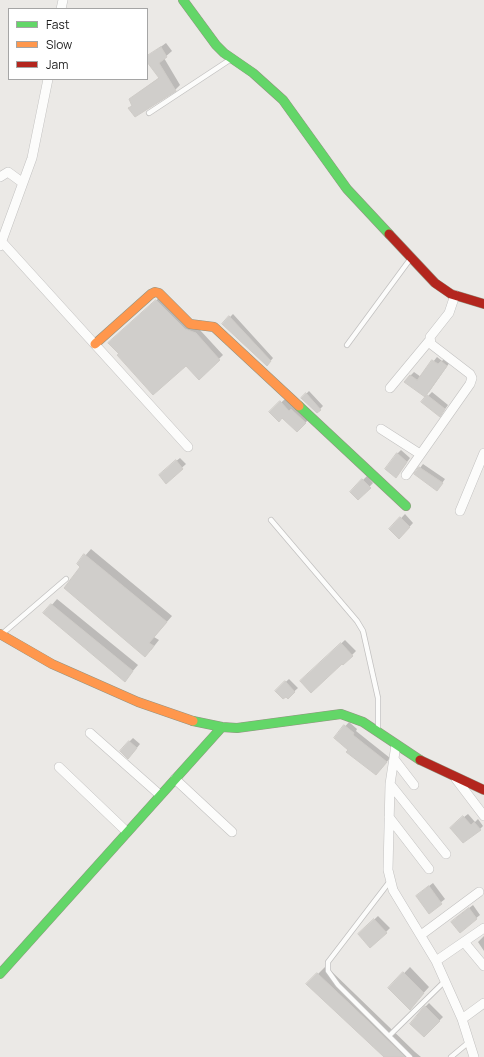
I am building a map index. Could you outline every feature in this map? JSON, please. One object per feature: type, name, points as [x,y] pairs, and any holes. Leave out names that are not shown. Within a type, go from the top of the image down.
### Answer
[{"type":"street","points":[[183,0],[209,38],[224,53],[253,73],[282,100],[347,189],[435,283],[444,290],[455,295],[484,304]]},
{"type":"street","points":[[48,80],[32,158],[1,244],[95,344],[188,447]]},
{"type":"street","points":[[0,177],[8,172],[23,183]]},
{"type":"street","points":[[95,344],[151,294],[155,292],[159,293],[190,324],[194,326],[208,324],[214,327],[406,506]]},
{"type":"street","points":[[390,388],[449,313],[455,295]]},
{"type":"street","points":[[406,475],[470,384],[472,378],[470,374],[431,344],[429,340]]},
{"type":"street","points":[[381,429],[420,454]]},
{"type":"street","points":[[460,511],[484,453]]},
{"type":"street","points":[[0,634],[52,664],[138,702],[182,718],[222,727],[237,728],[341,714],[349,715],[360,719],[396,745],[456,779],[484,790]]},
{"type":"street","points":[[0,974],[222,727]]},
{"type":"street","points":[[90,733],[160,795]]},
{"type":"street","points":[[396,745],[390,784],[388,870],[390,881],[393,890],[422,935],[436,961],[462,1019],[474,1057]]},
{"type":"street","points":[[394,759],[414,784]]},
{"type":"street","points":[[59,767],[127,832]]},
{"type":"street","points":[[175,779],[232,832]]},
{"type":"street","points":[[456,779],[484,816]]},
{"type":"street","points":[[390,784],[446,854]]},
{"type":"street","points":[[389,817],[429,869]]},
{"type":"street","points":[[422,935],[479,892]]},
{"type":"street","points":[[436,961],[484,928]]},
{"type":"street","points":[[464,942],[484,966]]},
{"type":"street","points":[[462,1019],[484,1003]]},
{"type":"lane","points":[[149,113],[232,58]]},
{"type":"lane","points":[[347,345],[412,258]]},
{"type":"lane","points":[[271,520],[357,621],[362,630],[378,698],[378,732]]},
{"type":"lane","points":[[0,634],[66,579]]},
{"type":"lane","points":[[390,881],[328,962],[328,971],[338,985],[410,1057]]},
{"type":"lane","points":[[389,1036],[445,981]]},
{"type":"lane","points":[[451,1057],[469,1042]]},
{"type":"building","points":[[161,47],[167,57],[159,63],[176,91],[135,117],[128,108],[132,106],[129,99],[159,78],[148,63],[148,55]]},
{"type":"building","points":[[156,300],[185,329],[196,333],[220,360],[199,380],[186,366],[153,395],[108,343]]},
{"type":"building","points":[[229,316],[271,361],[267,366],[222,324]]},
{"type":"building","points":[[432,360],[438,364],[441,361],[447,366],[425,397],[404,382],[410,375],[417,380]]},
{"type":"building","points":[[306,393],[321,410],[317,413],[301,398]]},
{"type":"building","points":[[427,395],[445,409],[440,417],[421,402]]},
{"type":"building","points":[[280,401],[289,411],[291,409],[306,423],[297,432],[282,418],[279,422],[269,412]]},
{"type":"building","points":[[397,453],[407,462],[396,478],[385,469]]},
{"type":"building","points":[[176,460],[183,469],[166,484],[159,475]]},
{"type":"building","points":[[419,467],[443,483],[437,491],[414,474]]},
{"type":"building","points":[[362,479],[371,488],[358,500],[350,492]]},
{"type":"building","points":[[400,517],[410,527],[399,539],[389,529]]},
{"type":"building","points":[[84,554],[167,622],[149,643],[154,646],[145,657],[64,588],[80,567],[77,564]]},
{"type":"building","points":[[51,604],[133,671],[125,682],[43,613]]},
{"type":"building","points":[[341,643],[353,656],[343,665],[342,664],[311,693],[300,681]]},
{"type":"building","points":[[285,681],[295,692],[288,699],[286,697],[283,699],[275,691]]},
{"type":"building","points":[[344,725],[354,733],[353,735],[387,762],[376,775],[346,752],[348,750],[334,738]]},
{"type":"building","points":[[129,741],[137,748],[128,759],[120,751]]},
{"type":"building","points":[[463,816],[471,825],[474,822],[481,830],[463,843],[450,828]]},
{"type":"building","points":[[429,886],[442,904],[429,914],[416,896]]},
{"type":"building","points":[[469,908],[477,919],[460,933],[451,922]]},
{"type":"building","points":[[374,919],[387,933],[370,948],[358,934]]},
{"type":"building","points":[[403,972],[424,993],[410,1010],[388,988]]},
{"type":"building","points":[[317,973],[405,1057],[384,1057],[306,984]]},
{"type":"building","points":[[425,1006],[440,1021],[424,1037],[410,1024]]},
{"type":"traffic: fast","points":[[183,0],[216,45],[224,53],[253,73],[283,100],[347,189],[389,234]]},
{"type":"traffic: fast","points":[[299,406],[406,506]]},
{"type":"traffic: fast","points":[[193,721],[222,727],[237,728],[341,714],[363,722],[420,760]]},
{"type":"traffic: fast","points":[[0,974],[222,727]]},
{"type":"traffic: slow","points":[[95,344],[151,294],[155,292],[159,293],[190,324],[214,327],[299,406]]},
{"type":"traffic: slow","points":[[0,634],[52,664],[138,702],[193,721]]},
{"type":"traffic: jam","points":[[389,234],[435,283],[451,294],[484,304]]},
{"type":"traffic: jam","points":[[420,760],[484,790]]}]
